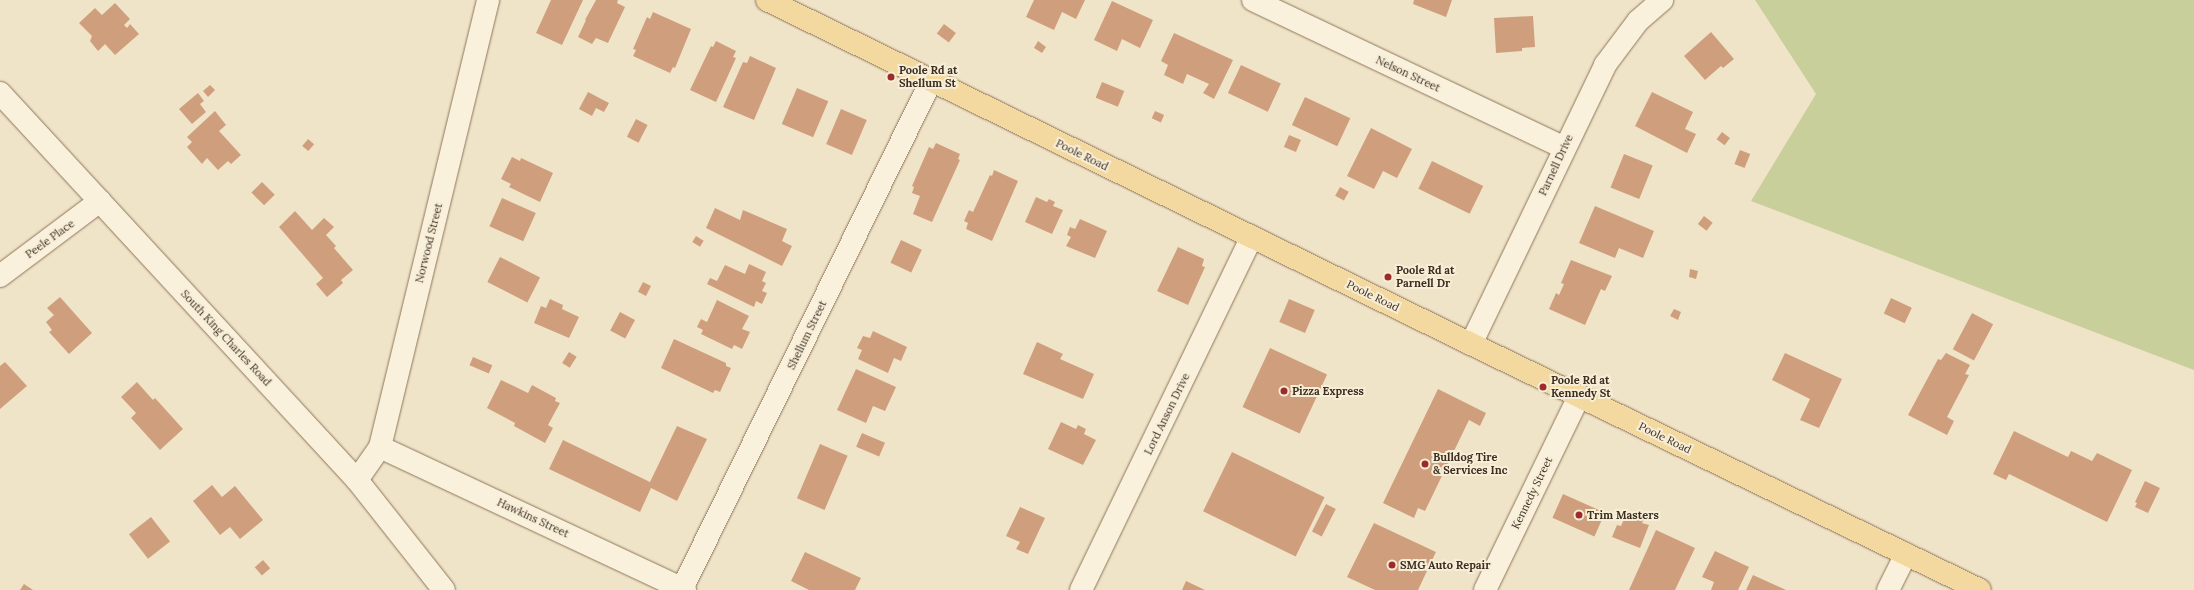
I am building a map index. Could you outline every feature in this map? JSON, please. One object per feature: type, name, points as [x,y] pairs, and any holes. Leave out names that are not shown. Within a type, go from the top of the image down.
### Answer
[{"type":"main road","name":"Poole Road","points":[[767,0],[1471,344],[1980,590]]},
{"type":"street","name":"Norwood Street","points":[[357,480],[380,447],[488,0]]},
{"type":"street","name":"Nelson Street","points":[[1253,0],[1564,148]]},
{"type":"street","name":"Parnell Drive","points":[[1471,344],[1605,65],[1638,21],[1662,0]]},
{"type":"street","name":"Shellum Street","points":[[683,589],[931,81]]},
{"type":"street","name":"South King Charles Road","points":[[0,93],[357,480],[444,590]]},
{"type":"street","name":"Peele Place","points":[[0,276],[100,201]]},
{"type":"street","name":"Lord Anson Drive","points":[[1081,590],[1252,237]]},
{"type":"street","name":"Kennedy Street","points":[[1485,590],[1579,396]]},
{"type":"street","name":"Hawkins Street","points":[[380,447],[683,589]]},
{"type":"street","points":[[1888,590],[1906,554]]},
{"type":"green space","points":[[1755,0],[2194,0],[2194,370],[1751,201],[1816,94]]},
{"type":"building","points":[[551,0],[583,0],[562,45],[536,33]]},
{"type":"building","points":[[596,0],[618,0],[617,3],[625,7],[608,43],[596,38],[592,44],[578,37]]},
{"type":"building","points":[[1034,0],[1085,0],[1076,19],[1062,12],[1054,30],[1026,17]]},
{"type":"building","points":[[1414,0],[1452,0],[1446,17],[1413,4]]},
{"type":"building","points":[[1112,1],[1153,20],[1140,48],[1122,39],[1117,51],[1094,40]]},
{"type":"building","points":[[115,3],[130,19],[124,25],[127,28],[130,24],[139,34],[115,55],[105,44],[98,51],[90,41],[92,36],[79,23],[95,8],[102,15]]},
{"type":"building","points":[[653,12],[691,29],[675,68],[673,67],[670,73],[633,56],[636,50],[633,49],[647,17],[650,19]]},
{"type":"building","points":[[1533,16],[1535,47],[1522,48],[1522,51],[1496,53],[1494,18]]},
{"type":"building","points":[[944,24],[956,33],[949,43],[937,34]]},
{"type":"building","points":[[1711,32],[1734,59],[1723,68],[1721,66],[1705,80],[1684,56]]},
{"type":"building","points":[[1174,33],[1233,60],[1214,99],[1203,93],[1209,84],[1187,74],[1183,84],[1164,75],[1168,65],[1161,61]]},
{"type":"building","points":[[716,41],[736,51],[733,57],[736,58],[716,102],[690,90],[711,46],[713,47]]},
{"type":"building","points":[[1038,41],[1046,47],[1042,53],[1034,48]]},
{"type":"building","points":[[750,56],[776,68],[754,120],[723,107],[743,62],[747,63]]},
{"type":"building","points":[[1241,65],[1281,84],[1268,112],[1228,93]]},
{"type":"building","points":[[1102,82],[1124,91],[1118,107],[1096,98]]},
{"type":"building","points":[[210,85],[215,90],[208,97],[203,91]]},
{"type":"building","points":[[797,88],[828,101],[813,137],[782,124]]},
{"type":"building","points":[[588,92],[609,103],[604,112],[596,108],[592,116],[579,109]]},
{"type":"building","points":[[1652,92],[1693,112],[1685,129],[1696,134],[1687,153],[1635,126]]},
{"type":"building","points":[[198,93],[204,101],[200,104],[206,112],[192,124],[179,109]]},
{"type":"building","points":[[1305,97],[1350,118],[1337,146],[1292,125]]},
{"type":"building","points":[[841,109],[867,120],[852,155],[826,144]]},
{"type":"building","points":[[215,111],[226,125],[219,131],[241,155],[231,164],[228,161],[218,170],[207,158],[202,164],[187,147],[192,142],[187,137]]},
{"type":"building","points":[[1155,111],[1164,115],[1161,122],[1152,118]]},
{"type":"building","points":[[636,119],[648,125],[639,143],[627,137]]},
{"type":"building","points":[[1371,128],[1412,149],[1397,178],[1383,171],[1374,189],[1347,176]]},
{"type":"building","points":[[1722,132],[1730,138],[1725,145],[1717,139]]},
{"type":"building","points":[[1289,135],[1301,140],[1296,152],[1284,147]]},
{"type":"building","points":[[308,139],[314,144],[308,151],[302,146]]},
{"type":"building","points":[[936,143],[960,154],[958,159],[960,160],[932,222],[913,214],[920,196],[912,193],[914,187],[912,186],[929,147],[933,149]]},
{"type":"building","points":[[1740,150],[1750,154],[1745,168],[1734,164]]},
{"type":"building","points":[[1624,154],[1653,166],[1639,199],[1611,187]]},
{"type":"building","points":[[512,157],[520,161],[521,158],[553,173],[540,202],[509,187],[511,184],[501,179]]},
{"type":"building","points":[[1432,161],[1483,186],[1470,214],[1418,189]]},
{"type":"building","points":[[994,170],[1018,181],[992,241],[966,229],[968,223],[964,221],[969,210],[973,212],[990,175],[992,176]]},
{"type":"building","points":[[262,182],[275,195],[264,205],[251,193]]},
{"type":"building","points":[[1340,187],[1349,192],[1344,201],[1335,196]]},
{"type":"building","points":[[1036,197],[1047,202],[1049,199],[1055,202],[1053,206],[1063,210],[1052,234],[1025,222]]},
{"type":"building","points":[[502,198],[536,213],[523,241],[489,226]]},
{"type":"building","points":[[1595,206],[1654,231],[1643,258],[1619,248],[1615,258],[1579,243]]},
{"type":"building","points":[[715,208],[740,220],[743,210],[787,229],[782,241],[792,246],[782,266],[706,228]]},
{"type":"building","points":[[295,211],[312,230],[324,218],[334,227],[326,235],[336,246],[334,248],[353,270],[341,280],[343,283],[327,297],[316,284],[323,278],[279,227]]},
{"type":"building","points":[[1704,216],[1713,223],[1707,231],[1698,224]]},
{"type":"building","points":[[1080,219],[1107,231],[1095,258],[1066,246],[1071,237],[1067,235],[1070,227],[1075,229]]},
{"type":"building","points":[[696,236],[704,241],[700,247],[692,242]]},
{"type":"building","points":[[901,240],[922,250],[911,272],[890,263]]},
{"type":"building","points":[[1178,247],[1204,259],[1202,266],[1205,267],[1188,305],[1157,291]]},
{"type":"building","points":[[500,257],[540,277],[527,302],[487,282]]},
{"type":"building","points":[[1571,260],[1612,276],[1605,291],[1601,289],[1585,325],[1549,309],[1556,293],[1559,295],[1564,284],[1561,283]]},
{"type":"building","points":[[749,264],[766,272],[762,281],[766,283],[762,291],[767,293],[762,304],[756,301],[754,307],[707,284],[710,278],[717,281],[725,265],[745,274]]},
{"type":"building","points":[[1690,269],[1698,271],[1696,279],[1689,277]]},
{"type":"building","points":[[643,282],[651,286],[646,296],[638,292]]},
{"type":"building","points":[[60,297],[92,333],[69,354],[49,332],[52,330],[46,322],[54,315],[47,308]]},
{"type":"building","points":[[1891,298],[1912,308],[1905,323],[1884,313]]},
{"type":"building","points":[[550,299],[563,305],[562,309],[579,317],[569,338],[534,323],[541,306],[546,308]]},
{"type":"building","points":[[1289,299],[1315,310],[1305,333],[1279,322]]},
{"type":"building","points":[[717,300],[749,316],[742,329],[750,332],[742,349],[734,345],[732,349],[701,334],[703,330],[697,327],[701,319],[707,322]]},
{"type":"building","points":[[1674,309],[1681,312],[1678,320],[1670,316]]},
{"type":"building","points":[[620,312],[635,320],[625,339],[610,331]]},
{"type":"building","points":[[1972,313],[1993,324],[1974,360],[1953,349]]},
{"type":"building","points":[[873,331],[907,347],[901,361],[894,358],[888,373],[858,359],[862,350],[857,348],[863,336],[870,338]]},
{"type":"building","points":[[674,339],[726,363],[726,366],[731,368],[720,392],[715,390],[713,393],[661,368]]},
{"type":"building","points":[[1037,342],[1063,354],[1060,359],[1094,374],[1083,399],[1023,374]]},
{"type":"building","name":"Pizza Express","points":[[1270,348],[1327,375],[1300,434],[1243,407]]},
{"type":"building","points":[[569,352],[577,357],[570,368],[562,363]]},
{"type":"building","points":[[1785,353],[1842,379],[1819,428],[1800,420],[1810,399],[1772,380]]},
{"type":"building","points":[[1946,353],[1970,365],[1965,374],[1969,375],[1947,417],[1954,421],[1947,435],[1908,415],[1938,359],[1941,360]]},
{"type":"building","points":[[473,357],[492,365],[489,373],[469,365]]},
{"type":"building","points":[[5,362],[27,386],[0,409],[0,366]]},
{"type":"building","points":[[856,369],[896,387],[885,411],[873,406],[866,423],[837,410]]},
{"type":"building","points":[[501,380],[528,393],[532,385],[556,398],[555,401],[560,403],[548,425],[553,428],[545,443],[514,426],[515,423],[487,408]]},
{"type":"building","points":[[137,382],[153,400],[155,398],[183,429],[160,450],[131,418],[136,413],[121,397]]},
{"type":"building","name":"Bulldog Tire & Services Inc","points":[[1438,389],[1486,413],[1480,426],[1469,420],[1425,511],[1418,508],[1414,518],[1383,503]]},
{"type":"building","points":[[1061,422],[1076,429],[1078,425],[1086,429],[1084,434],[1096,440],[1083,465],[1048,449]]},
{"type":"building","points":[[677,426],[707,439],[677,501],[651,488],[640,512],[549,469],[563,440],[650,482]]},
{"type":"building","points":[[2014,431],[2068,457],[2071,451],[2092,461],[2097,453],[2132,470],[2107,522],[2009,474],[2006,480],[1993,474]]},
{"type":"building","points":[[862,433],[885,443],[879,457],[856,447]]},
{"type":"building","points":[[820,444],[848,456],[825,510],[797,498]]},
{"type":"building","points":[[1232,452],[1325,497],[1296,556],[1203,511]]},
{"type":"building","points":[[2145,481],[2160,488],[2148,513],[2135,507],[2137,503],[2135,502]]},
{"type":"building","points":[[212,485],[222,497],[235,486],[263,520],[240,539],[230,527],[220,535],[193,501]]},
{"type":"building","name":"Trim Masters","points":[[1563,494],[1605,513],[1594,536],[1552,518]]},
{"type":"building","points":[[1326,504],[1336,509],[1322,537],[1312,532]]},
{"type":"building","points":[[1020,507],[1045,518],[1028,554],[1016,549],[1020,542],[1006,536]]},
{"type":"building","points":[[1637,513],[1645,516],[1642,523],[1649,525],[1640,548],[1612,537],[1617,525],[1621,526],[1626,514],[1635,518]]},
{"type":"building","points":[[151,517],[170,541],[148,559],[129,534]]},
{"type":"building","name":"SMG Auto Repair","points":[[1374,523],[1436,552],[1418,590],[1375,590],[1347,577]]},
{"type":"building","points":[[1656,530],[1695,548],[1675,590],[1629,590]]},
{"type":"building","points":[[1715,551],[1749,567],[1738,590],[1711,590],[1714,582],[1702,577]]},
{"type":"building","points":[[805,552],[861,578],[855,590],[809,590],[791,581]]},
{"type":"building","points":[[263,560],[270,568],[262,576],[255,567]]},
{"type":"building","points":[[1753,575],[1786,590],[1746,590]]},
{"type":"building","points":[[1186,581],[1205,590],[1182,590]]},
{"type":"building","points":[[24,584],[33,590],[20,590]]},
{"type":"place","name":"Poole Rd at Shellum St","points":[[891,77]]},
{"type":"place","name":"Poole Rd at Parnell Dr","points":[[1388,277]]},
{"type":"place","name":"Poole Rd at Kennedy St","points":[[1543,387]]},
{"type":"place","name":"Pizza Express","points":[[1284,391]]},
{"type":"place","name":"Bulldog Tire & Services Inc","points":[[1425,464]]},
{"type":"place","name":"Trim Masters","points":[[1579,515]]},
{"type":"place","name":"SMG Auto Repair","points":[[1392,565]]}]
